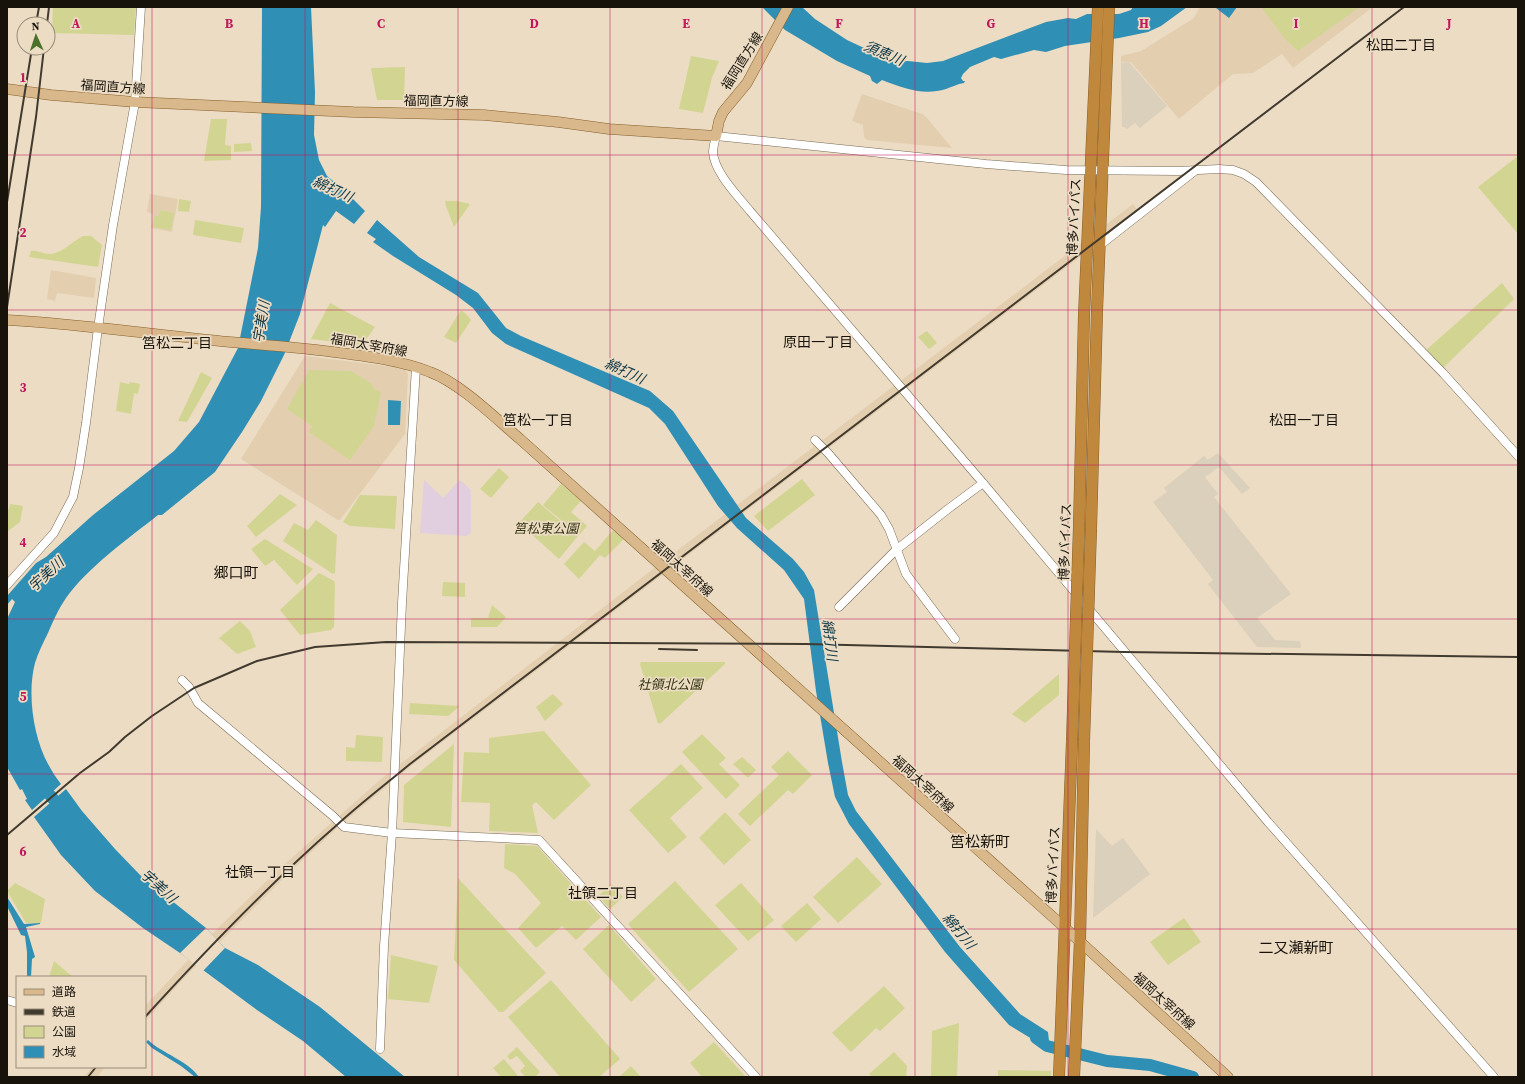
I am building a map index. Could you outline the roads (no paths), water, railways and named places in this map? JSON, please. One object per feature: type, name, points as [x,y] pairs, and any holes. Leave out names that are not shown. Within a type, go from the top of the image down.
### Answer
[{"type":"highway","name":"博多バイパス","points":[[1059,1077],[1072,741],[1084,315],[1098,7]]},
{"type":"highway","name":"博多バイパス","points":[[1074,1077],[1080,941],[1084,741],[1092,529],[1099,246],[1109,7]]},
{"type":"main road","name":"福岡直方線","points":[[7,89],[51,95],[135,102],[318,111],[484,115],[611,129],[716,136],[719,121],[723,112],[747,83],[777,30],[788,7]]},
{"type":"main road","name":"福岡太宰府線","points":[[7,320],[290,346],[394,360],[432,372],[449,382],[479,404],[1080,941],[1228,1077]]},
{"type":"street","points":[[7,585],[54,533],[73,497],[86,423],[113,225],[135,102],[140,7]]},
{"type":"street","points":[[1494,1077],[1268,822],[750,211],[722,176],[716,162],[714,152],[716,136],[986,164],[1066,170],[1178,171],[1197,169],[1233,170],[1244,174],[1256,182],[1443,373],[1518,456]]},
{"type":"street","points":[[1099,246],[1197,169]]},
{"type":"street","points":[[380,1049],[384,946],[392,833],[402,596],[416,367]]},
{"type":"street","points":[[815,440],[828,452],[881,515],[889,529],[896,550],[910,580],[956,639]]},
{"type":"street","points":[[839,607],[896,550],[948,509],[983,484]]},
{"type":"street","points":[[182,680],[189,687],[198,703],[333,816],[344,828],[392,833],[539,840],[756,1077]]},
{"type":"water","points":[[262,7],[311,7],[315,92],[314,135],[319,160],[327,176],[343,189],[365,211],[354,224],[336,211],[325,227],[323,225],[300,314],[284,355],[261,401],[215,472],[162,515],[158,515],[97,564],[75,586],[61,606],[36,659],[33,675],[32,701],[35,728],[43,753],[61,784],[32,810],[25,800],[27,799],[22,789],[20,790],[7,767],[7,619],[15,602],[12,599],[7,605],[7,596],[36,563],[46,557],[93,515],[174,451],[199,422],[238,348],[258,248],[261,207]]},
{"type":"water","points":[[762,7],[802,7],[815,19],[847,40],[894,62],[908,61],[927,63],[943,61],[1046,22],[1068,18],[1076,19],[1087,14],[1119,14],[1131,10],[1133,7],[1187,7],[1161,26],[1148,32],[1065,46],[1046,52],[1034,50],[1001,59],[994,57],[970,67],[961,78],[965,81],[964,83],[946,89],[929,92],[905,88],[882,80],[877,84],[872,81],[870,76],[837,61],[785,30]]},
{"type":"water","points":[[1237,7],[1229,18],[1216,8]]},
{"type":"water","points":[[377,220],[419,257],[478,293],[506,328],[521,336],[650,391],[673,411],[746,518],[793,559],[804,572],[814,590],[848,795],[856,811],[960,947],[1020,1014],[1048,1032],[1050,1050],[1009,1025],[945,952],[849,824],[835,797],[828,763],[816,691],[804,599],[784,570],[737,528],[718,506],[665,424],[649,408],[506,344],[492,333],[473,308],[456,295],[373,242],[376,239],[367,233]]},
{"type":"water","points":[[388,400],[401,401],[400,425],[388,425]]},
{"type":"water","points":[[66,789],[82,811],[142,877],[206,928],[225,948],[258,965],[320,1007],[405,1077],[346,1077],[303,1041],[257,1010],[180,953],[143,928],[95,891],[61,855],[34,817]]},
{"type":"water","points":[[7,897],[24,924],[40,923],[26,927],[35,957],[32,959],[31,976],[27,976],[25,936],[21,935],[7,906]]},
{"type":"water","points":[[148,1040],[188,1066],[199,1077],[195,1077],[181,1066],[152,1048],[146,1042]]},
{"type":"waterway","name":"宇美川","points":[[40,783],[64,812]]},
{"type":"waterway","name":"綿打川","points":[[1036,1038],[1047,1046],[1107,1061],[1150,1065],[1193,1077]]},
{"type":"railway","points":[[37,16],[39,7]]},
{"type":"railway","points":[[48,16],[49,7]]},
{"type":"railway","points":[[146,1016],[215,942],[287,870],[347,816],[410,764],[1404,7]]},
{"type":"railway","points":[[7,202],[31,56]]},
{"type":"railway","points":[[7,307],[36,117],[43,56]]},
{"type":"railway","points":[[7,835],[80,773],[109,752],[125,737],[152,716],[194,688],[257,661],[315,647],[386,642],[806,644],[1124,652],[1518,657]]},
{"type":"railway","points":[[659,649],[697,650]]},
{"type":"railway","points":[[88,1077],[95,1068]]},
{"type":"district","name":"松田二丁目","points":[[1401,45]]},
{"type":"district","name":"原田一丁目","points":[[818,342]]},
{"type":"district","name":"筥松二丁目","points":[[177,343]]},
{"type":"district","name":"筥松一丁目","points":[[538,420]]},
{"type":"district","name":"松田一丁目","points":[[1304,420]]},
{"type":"district","name":"郷口町","points":[[236,572]]},
{"type":"district","name":"筥松新町","points":[[980,841]]},
{"type":"district","name":"社領一丁目","points":[[260,872]]},
{"type":"district","name":"社領二丁目","points":[[603,893]]},
{"type":"district","name":"二又瀬新町","points":[[1296,947]]},
{"type":"water label","name":"須恵川","points":[[884,53]]},
{"type":"park label","name":"筥松東公園","points":[[546,528]]},
{"type":"park label","name":"社領北公園","points":[[670,684]]}]
